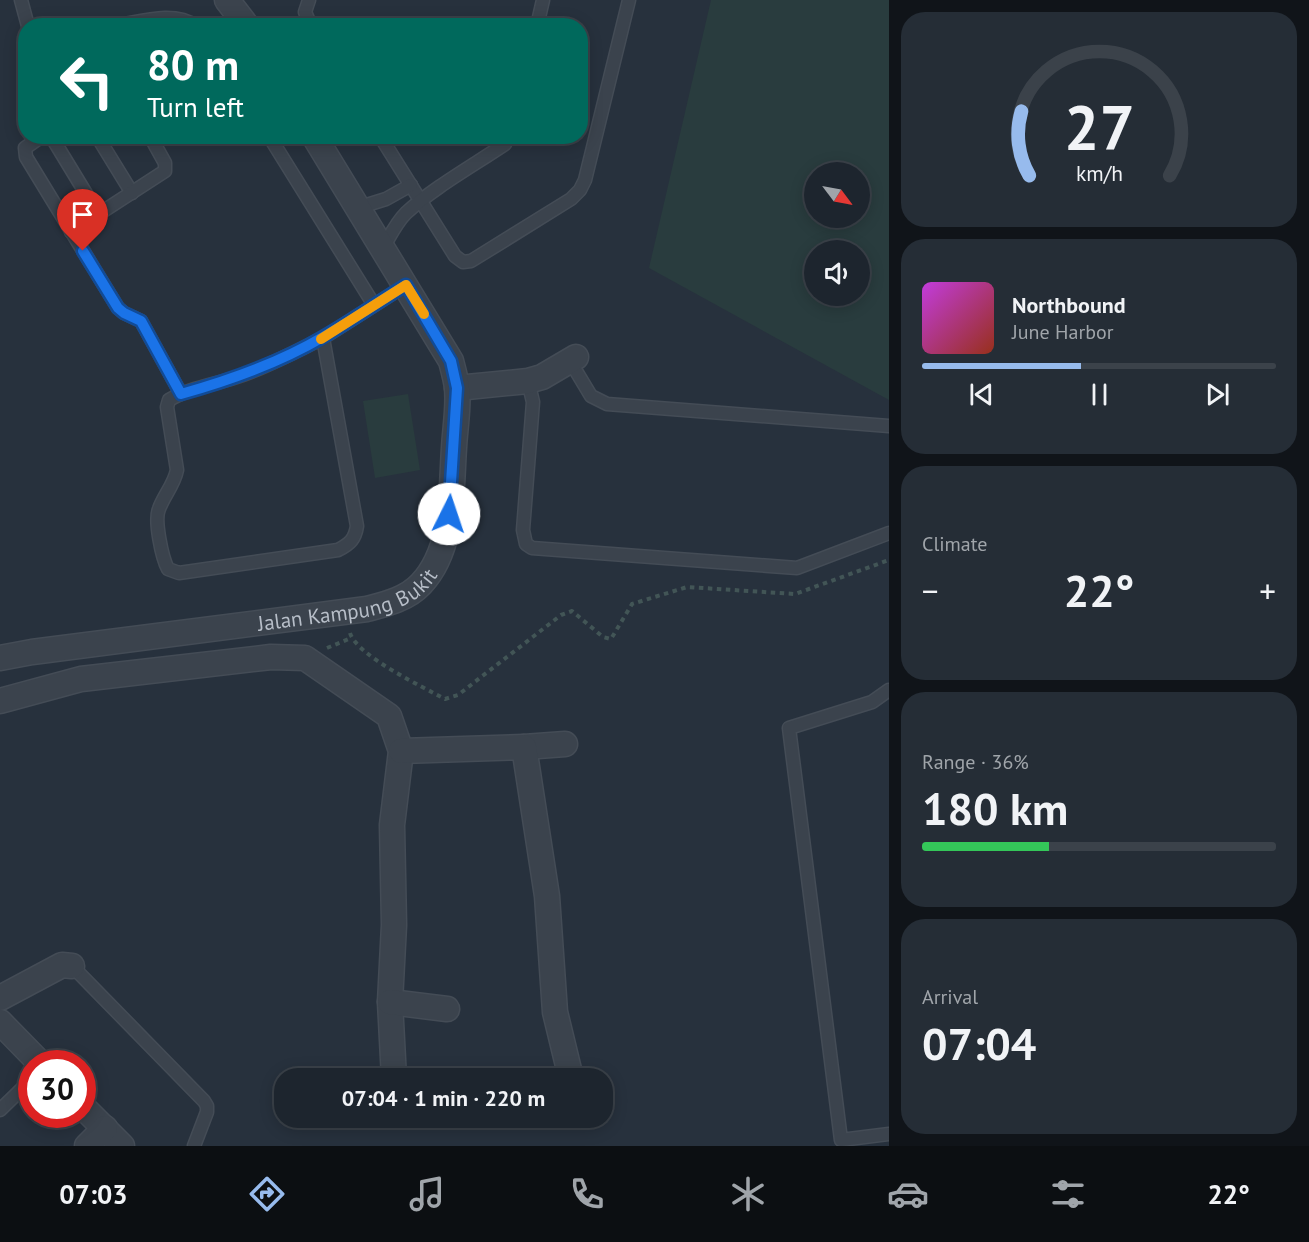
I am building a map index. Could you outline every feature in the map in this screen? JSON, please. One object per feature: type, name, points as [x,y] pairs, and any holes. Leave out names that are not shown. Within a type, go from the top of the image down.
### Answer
[{"type":"street","points":[[227,0],[241,18]]},
{"type":"street","name":"Jalan Kampung Bukit","points":[[0,658],[343,612],[389,603],[408,595],[421,584],[434,566],[442,547],[449,514],[457,388],[451,361],[319,144]]},
{"type":"street","points":[[457,388],[528,381],[573,359]]},
{"type":"street","points":[[0,701],[81,679],[272,657],[305,658],[389,716],[401,751],[392,825],[394,925],[390,1002],[393,1068]]},
{"type":"street","points":[[401,751],[565,744]]},
{"type":"street","points":[[524,747],[547,896],[555,1012],[569,1068]]},
{"type":"street","points":[[0,998],[62,966],[72,966]]},
{"type":"street","points":[[390,1002],[447,1009]]},
{"type":"street","points":[[0,1022],[27,1050]]},
{"type":"street","points":[[96,1119],[122,1146]]},
{"type":"street","points":[[87,1146],[105,1128]]},
{"type":"lane","points":[[21,0],[26,18]]},
{"type":"lane","points":[[307,18],[305,12],[309,0]]},
{"type":"lane","points":[[539,18],[543,0]]},
{"type":"lane","points":[[385,144],[454,256],[463,262],[471,261],[571,199],[580,190],[585,180],[629,0]]},
{"type":"lane","points":[[31,144],[25,148],[26,157],[71,232],[118,308],[141,321],[181,394]]},
{"type":"lane","points":[[56,144],[99,215]]},
{"type":"lane","points":[[103,144],[132,193]]},
{"type":"lane","points":[[71,232],[165,171],[165,162],[155,144]]},
{"type":"lane","points":[[274,144],[374,305]]},
{"type":"lane","points":[[383,248],[396,225],[420,201],[505,144]]},
{"type":"lane","points":[[357,208],[386,200],[411,185]]},
{"type":"lane","points":[[323,338],[357,525],[355,536],[348,545],[338,550],[173,573],[166,566],[157,521],[158,510],[177,470],[167,404],[171,398],[245,375],[284,358],[323,338],[406,285]]},
{"type":"lane","points":[[573,359],[591,396],[608,404],[889,426]]},
{"type":"lane","points":[[528,381],[532,402],[523,530],[526,544],[532,548],[797,568],[889,533]]},
{"type":"lane","points":[[889,690],[872,702],[789,728],[841,1140],[889,1134]]},
{"type":"lane","points":[[72,966],[204,1101],[207,1112],[194,1146]]},
{"type":"lane","points":[[0,1110],[18,1093]]},
{"type":"path","points":[[343,612],[351,638],[363,650],[386,666],[445,699],[458,694],[561,615],[573,611],[603,637],[611,639],[632,604],[687,587],[795,594],[889,560]]},
{"type":"shaded area","points":[[711,0],[889,0],[889,400],[649,268]]},
{"type":"shaded area","points":[[408,394],[420,470],[375,478],[363,401]]},
{"type":"slow traffic","points":[[321,339],[406,285],[424,314]]},
{"type":"route","points":[[83,251],[118,308],[141,321],[181,394],[245,375],[284,358],[323,338],[406,285],[445,348],[451,361],[457,388],[449,514]]}]
